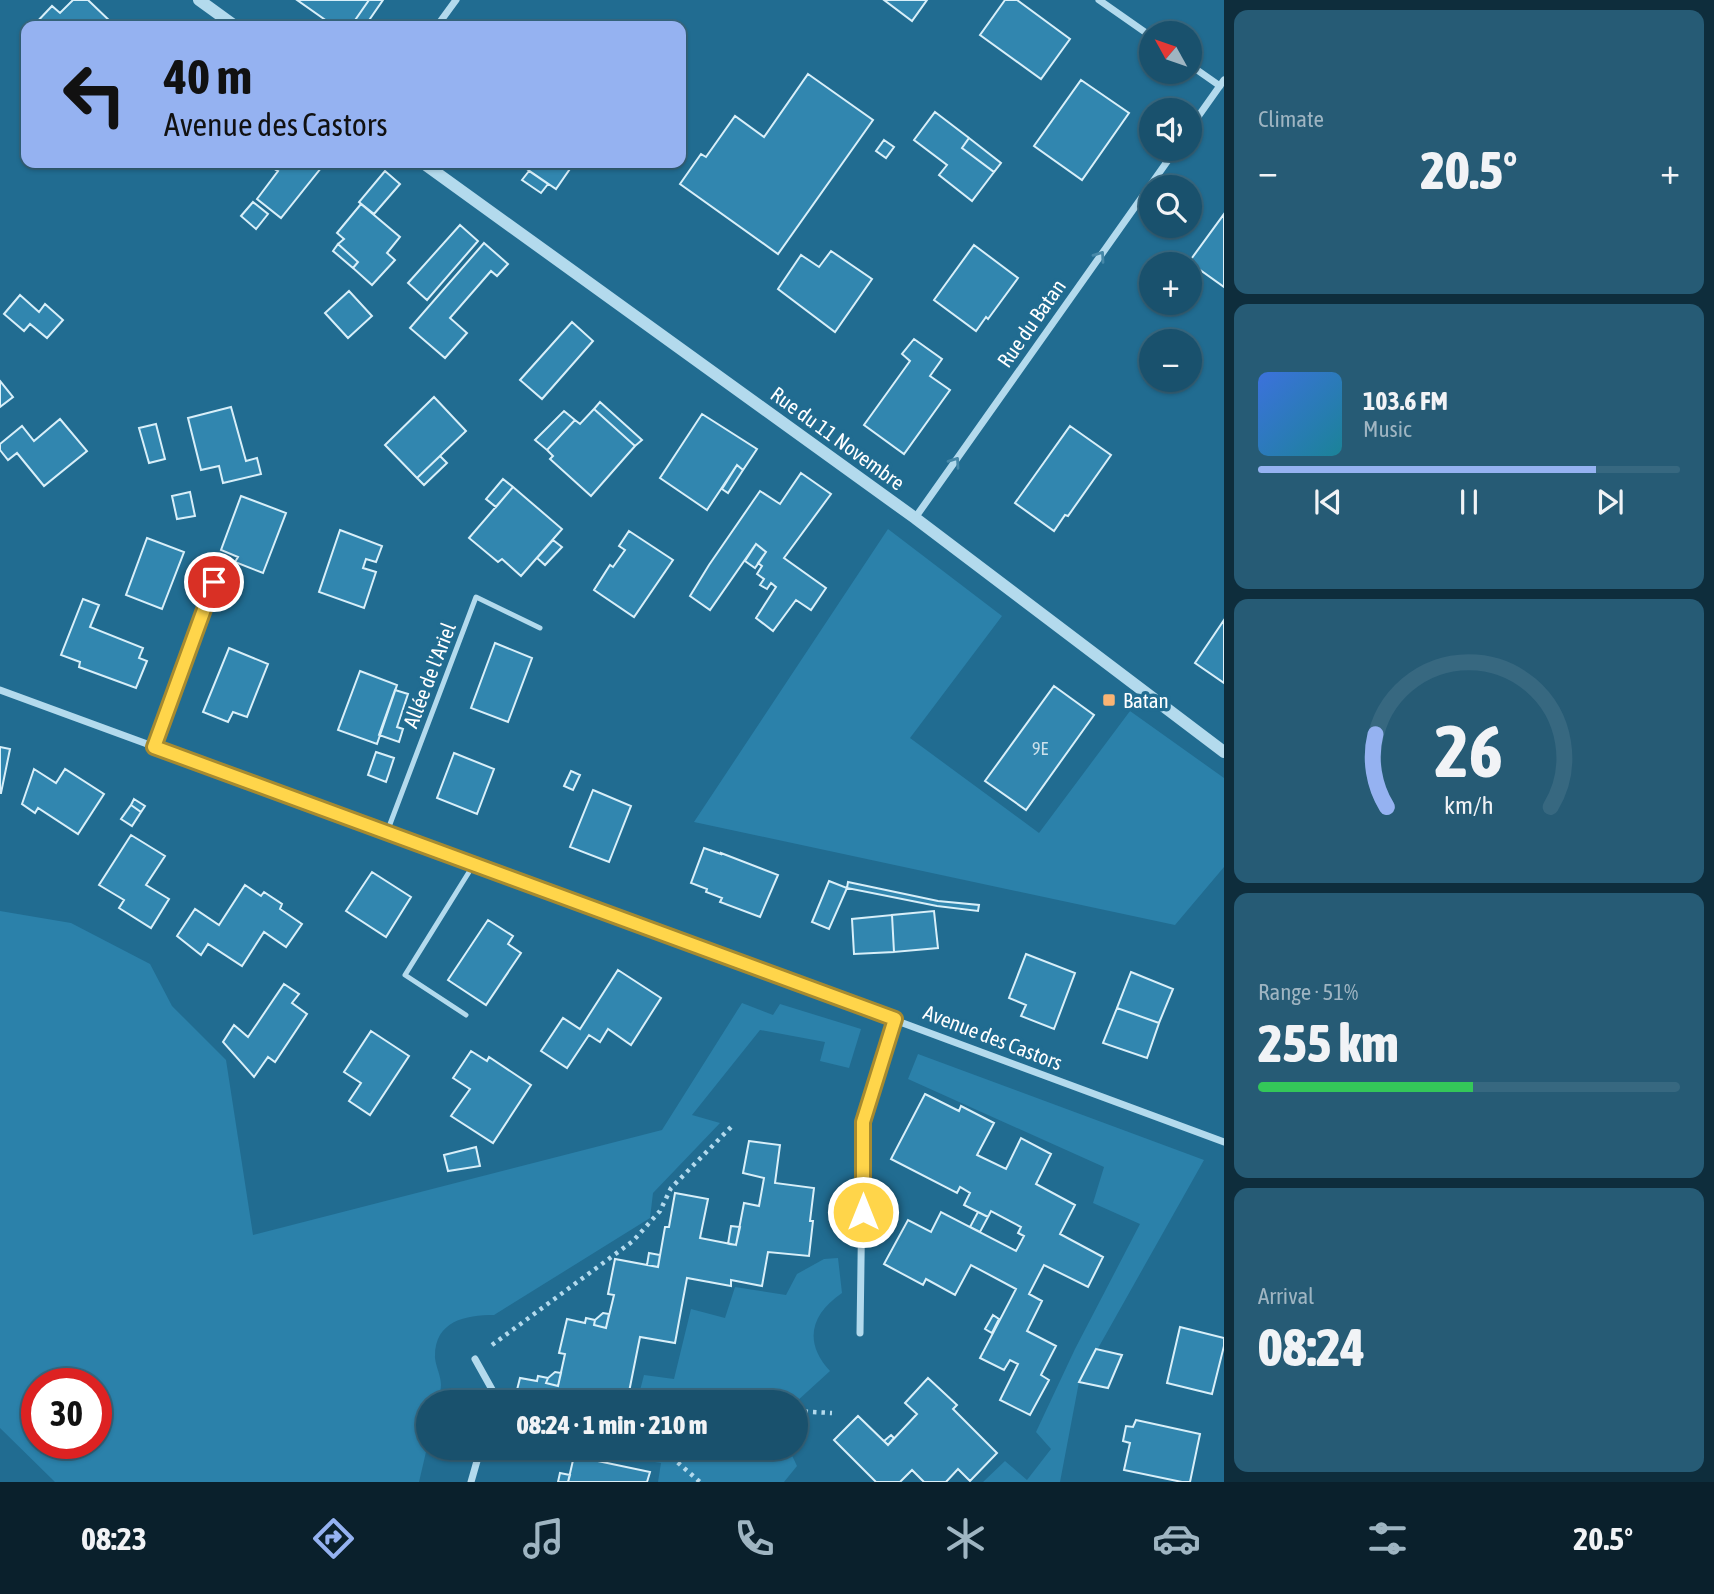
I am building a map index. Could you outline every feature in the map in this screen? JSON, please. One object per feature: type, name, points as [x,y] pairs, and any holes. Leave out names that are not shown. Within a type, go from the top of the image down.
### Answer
[{"type":"street","points":[[199,0],[228,21]]},
{"type":"street","points":[[441,21],[456,0]]},
{"type":"street","points":[[1099,0],[1139,28]]},
{"type":"street","points":[[1202,72],[1222,83],[1202,111]]},
{"type":"street","name":"Rue du Batan","points":[[915,518],[1168,161]]},
{"type":"street","name":"Rue du 11 Novembre","points":[[431,168],[915,518],[1224,752]]},
{"type":"street","name":"Avenue des Castors","points":[[0,690],[1224,1142]]},
{"type":"street","points":[[860,1333],[863,1122],[895,1019]]},
{"type":"street","points":[[475,1359],[492,1390]]},
{"type":"street","points":[[471,1482],[477,1460]]},
{"type":"lane","points":[[154,747],[214,582]]},
{"type":"lane","name":"Allée de l'Ariel","points":[[387,832],[476,597],[540,628]]},
{"type":"lane","points":[[466,1015],[405,975],[474,864]]},
{"type":"path","points":[[475,1359],[633,1241],[660,1211],[671,1188],[732,1126]]},
{"type":"path","points":[[808,1412],[832,1413]]},
{"type":"path","points":[[675,1460],[700,1482]]},
{"type":"shaded area","points":[[888,529],[1002,616],[910,738],[1039,833],[1130,711],[1224,778],[1224,867],[1175,925],[694,822]]},
{"type":"shaded area","points":[[0,911],[71,923],[150,964],[172,1006],[226,1060],[253,1235],[662,1130],[742,1003],[773,1015],[780,1004],[861,1029],[849,1068],[820,1061],[825,1042],[760,1030],[692,1115],[720,1123],[653,1193],[650,1218],[494,1315],[462,1319],[446,1328],[436,1346],[435,1358],[441,1390],[416,1390],[416,1460],[424,1460],[419,1482],[55,1482],[32,1459],[112,1459],[112,1368],[21,1368],[21,1449],[0,1428]]},
{"type":"shaded area","points":[[918,1054],[1204,1160],[1079,1382],[1060,1482],[983,1482],[1005,1461],[1027,1480],[1051,1449],[1036,1432],[1075,1349],[1140,1224],[1093,1203],[1104,1167],[908,1079]]},
{"type":"shaded area","points":[[838,1258],[842,1293],[831,1301],[817,1319],[814,1329],[816,1350],[830,1371],[808,1391],[640,1390],[644,1375],[674,1379],[691,1309],[725,1318],[735,1287],[786,1295],[797,1274],[824,1259]]},
{"type":"shaded area","points":[[642,1460],[794,1460],[797,1466],[784,1482],[658,1482],[661,1463]]},
{"type":"building","points":[[73,0],[88,0],[110,21],[38,21],[52,6],[60,13]]},
{"type":"building","points":[[297,0],[369,0],[354,21],[327,21]]},
{"type":"building","points":[[369,0],[383,0],[368,21],[354,21]]},
{"type":"building","points":[[884,0],[927,0],[912,21]]},
{"type":"building","points":[[1005,0],[1017,0],[1070,39],[1041,79],[980,35]]},
{"type":"building","points":[[808,74],[873,120],[778,254],[680,184],[701,154],[706,157],[735,116],[764,137]]},
{"type":"building","points":[[1081,80],[1129,113],[1082,180],[1034,146]]},
{"type":"building","points":[[935,112],[969,138],[962,148],[994,172],[972,201],[939,175],[947,165],[914,140]]},
{"type":"building","points":[[969,138],[1001,163],[994,172],[962,148]]},
{"type":"building","points":[[884,140],[894,147],[886,158],[876,151]]},
{"type":"building","points":[[321,168],[281,218],[257,199],[278,171],[276,170]]},
{"type":"building","points":[[525,168],[571,168],[556,189]]},
{"type":"building","points":[[385,171],[400,184],[374,214],[359,202]]},
{"type":"building","points":[[529,171],[548,184],[541,193],[522,180]]},
{"type":"building","points":[[253,202],[268,214],[256,229],[241,216]]},
{"type":"building","points":[[361,204],[400,237],[387,253],[395,260],[372,285],[353,268],[358,262],[338,244],[344,239],[337,233]]},
{"type":"building","points":[[1224,214],[1224,287],[1202,271],[1202,252],[1196,252]]},
{"type":"building","points":[[460,225],[478,241],[427,300],[408,283]]},
{"type":"building","points":[[484,243],[508,264],[497,276],[491,271],[450,318],[467,333],[445,358],[410,328]]},
{"type":"building","points":[[338,244],[358,262],[353,268],[333,251]]},
{"type":"building","points":[[974,245],[1018,278],[976,331],[934,300]]},
{"type":"building","points":[[831,251],[872,279],[835,332],[778,289],[801,255],[819,267]]},
{"type":"building","points":[[349,291],[372,316],[348,338],[325,313]]},
{"type":"building","points":[[20,295],[39,312],[45,304],[63,320],[47,338],[30,324],[24,331],[4,314]]},
{"type":"building","points":[[572,322],[593,341],[542,399],[520,380]]},
{"type":"building","points":[[914,339],[942,359],[930,376],[950,390],[904,454],[864,425],[910,361],[902,354]]},
{"type":"building","points":[[0,381],[13,397],[0,407]]},
{"type":"building","points":[[434,397],[466,431],[417,478],[385,445]]},
{"type":"building","points":[[600,402],[642,440],[635,446],[594,409]]},
{"type":"building","points":[[231,407],[246,461],[257,458],[261,474],[223,483],[219,466],[201,470],[188,418]]},
{"type":"building","points":[[594,409],[635,446],[591,496],[550,459],[553,456],[547,450],[575,420],[580,424]]},
{"type":"building","points":[[564,411],[575,420],[547,450],[535,440]]},
{"type":"building","points":[[702,414],[757,449],[743,470],[737,465],[707,510],[660,478]]},
{"type":"building","points":[[60,419],[87,451],[44,486],[17,453],[8,460],[0,450],[0,444],[22,426],[34,441]]},
{"type":"building","points":[[156,424],[165,459],[149,463],[139,428]]},
{"type":"building","points":[[1070,426],[1111,455],[1068,516],[1065,515],[1054,531],[1015,503]]},
{"type":"building","points":[[440,456],[447,463],[424,485],[417,478]]},
{"type":"building","points":[[737,465],[743,470],[728,493],[722,489]]},
{"type":"building","points":[[801,473],[831,494],[784,558],[826,588],[811,610],[796,600],[773,631],[756,618],[776,587],[771,583],[767,589],[760,585],[764,579],[757,574],[762,566],[758,563],[766,552],[756,544],[710,610],[690,596],[760,491],[780,504]]},
{"type":"building","points":[[503,479],[513,487],[496,507],[486,499]]},
{"type":"building","points":[[513,487],[562,529],[521,576],[502,559],[498,562],[469,538]]},
{"type":"building","points":[[190,492],[195,516],[177,519],[172,496]]},
{"type":"building","points":[[241,496],[286,513],[263,573],[235,562],[238,557],[221,550]]},
{"type":"building","points":[[340,530],[382,546],[376,562],[366,559],[363,568],[376,572],[364,608],[319,592]]},
{"type":"building","points":[[629,531],[673,560],[634,617],[594,590],[610,565],[613,567],[625,550],[619,546]]},
{"type":"building","points":[[147,538],[184,552],[162,609],[126,595]]},
{"type":"building","points":[[553,540],[562,547],[545,565],[537,558]]},
{"type":"building","points":[[756,544],[766,552],[755,568],[745,561]]},
{"type":"building","points":[[83,599],[99,605],[90,627],[143,648],[139,658],[147,661],[136,688],[79,667],[80,662],[61,655]]},
{"type":"building","points":[[1224,620],[1224,683],[1195,663]]},
{"type":"building","points":[[495,643],[532,658],[508,722],[471,708]]},
{"type":"building","points":[[229,648],[268,664],[247,717],[233,712],[228,722],[203,712]]},
{"type":"building","points":[[360,671],[397,685],[377,744],[338,730]]},
{"type":"building","points":[[1054,686],[1094,715],[1026,810],[985,781]]},
{"type":"building","points":[[395,690],[408,694],[397,727],[403,729],[399,742],[379,735]]},
{"type":"building","points":[[0,747],[10,749],[1,793],[0,793]]},
{"type":"building","points":[[376,752],[394,758],[386,782],[368,775]]},
{"type":"building","points":[[454,753],[494,769],[477,814],[437,798]]},
{"type":"building","points":[[34,769],[56,783],[65,769],[104,794],[78,834],[38,808],[35,813],[22,804]]},
{"type":"building","points":[[571,771],[580,775],[573,790],[564,786]]},
{"type":"building","points":[[593,790],[631,806],[609,862],[570,847]]},
{"type":"building","points":[[134,799],[145,806],[141,812],[131,805]]},
{"type":"building","points":[[131,805],[141,812],[132,826],[121,819]]},
{"type":"building","points":[[131,835],[165,856],[146,885],[169,899],[151,928],[119,908],[124,900],[99,885]]},
{"type":"building","points":[[704,848],[778,875],[760,917],[720,902],[722,898],[691,883]]},
{"type":"building","points":[[372,872],[411,897],[386,937],[346,911]]},
{"type":"building","points":[[829,881],[847,888],[829,929],[812,922]]},
{"type":"building","points":[[848,882],[938,901],[979,905],[978,911],[937,906],[847,888]]},
{"type":"building","points":[[245,885],[261,896],[264,892],[282,904],[280,909],[302,924],[286,947],[264,932],[242,966],[208,944],[201,955],[177,936],[195,909],[219,925]]},
{"type":"building","points":[[934,911],[938,948],[894,952],[892,915]]},
{"type":"building","points":[[892,915],[894,952],[854,954],[852,919]]},
{"type":"building","points":[[488,920],[513,936],[508,944],[521,953],[486,1005],[448,980]]},
{"type":"building","points":[[1026,954],[1075,973],[1054,1029],[1021,1016],[1026,1005],[1009,998]]},
{"type":"building","points":[[618,970],[661,998],[631,1045],[608,1029],[600,1042],[589,1035],[567,1068],[541,1051],[563,1018],[580,1029]]},
{"type":"building","points":[[1131,972],[1173,989],[1159,1023],[1117,1008]]},
{"type":"building","points":[[284,984],[299,994],[292,1003],[307,1014],[275,1062],[268,1057],[254,1077],[223,1042],[234,1025],[248,1037]]},
{"type":"building","points":[[1117,1008],[1159,1023],[1147,1058],[1103,1043]]},
{"type":"building","points":[[371,1031],[409,1056],[370,1115],[349,1101],[361,1083],[344,1072]]},
{"type":"building","points":[[471,1051],[487,1061],[489,1057],[531,1085],[493,1143],[451,1116],[470,1089],[453,1078]]},
{"type":"building","points":[[925,1094],[959,1111],[961,1106],[994,1123],[977,1155],[1006,1169],[1021,1138],[1051,1154],[1036,1184],[1075,1205],[1060,1234],[1103,1257],[1088,1287],[1044,1265],[1029,1294],[1042,1301],[1027,1331],[1056,1346],[1041,1375],[1049,1380],[1030,1415],[1000,1400],[1018,1364],[1010,1360],[1004,1370],[980,1358],[1016,1289],[971,1265],[955,1295],[926,1279],[923,1285],[884,1264],[908,1220],[931,1232],[941,1212],[1016,1251],[1024,1236],[1018,1233],[1021,1227],[991,1211],[988,1217],[964,1205],[970,1193],[960,1187],[957,1193],[891,1159]]},
{"type":"building","points":[[749,1141],[780,1145],[775,1183],[814,1188],[809,1256],[768,1252],[762,1286],[731,1280],[731,1286],[687,1278],[675,1343],[640,1337],[629,1390],[517,1390],[520,1378],[537,1381],[538,1376],[548,1378],[546,1383],[558,1386],[565,1354],[559,1353],[567,1319],[585,1323],[586,1318],[595,1320],[594,1325],[606,1328],[614,1295],[608,1294],[615,1259],[658,1267],[665,1227],[669,1227],[675,1193],[708,1199],[700,1238],[736,1245],[744,1203],[759,1206],[764,1178],[743,1173]]},
{"type":"building","points":[[476,1147],[480,1166],[448,1171],[444,1155]]},
{"type":"building","points":[[978,1212],[988,1217],[980,1232],[970,1227]]},
{"type":"building","points":[[731,1226],[740,1227],[736,1245],[728,1244]]},
{"type":"building","points":[[649,1253],[660,1255],[658,1267],[647,1265]]},
{"type":"building","points":[[603,1313],[609,1314],[606,1328],[594,1325],[595,1320]]},
{"type":"building","points":[[993,1315],[999,1319],[992,1333],[985,1329]]},
{"type":"building","points":[[1180,1327],[1224,1338],[1212,1394],[1167,1383]]},
{"type":"building","points":[[1096,1349],[1122,1355],[1108,1388],[1079,1382]]},
{"type":"building","points":[[555,1372],[561,1373],[558,1386],[546,1383]]},
{"type":"building","points":[[928,1378],[957,1405],[953,1409],[997,1453],[970,1481],[958,1469],[946,1482],[924,1482],[912,1470],[900,1482],[876,1482],[834,1440],[858,1416],[888,1445],[917,1414],[905,1403]]},
{"type":"building","points":[[1136,1420],[1200,1434],[1190,1482],[1124,1470],[1130,1443],[1123,1441],[1126,1426],[1133,1427]]},
{"type":"building","points":[[891,1435],[894,1438],[888,1445],[884,1441]]},
{"type":"building","points":[[573,1460],[593,1460],[650,1472],[647,1482],[568,1482]]},
{"type":"building","points":[[560,1473],[570,1475],[568,1482],[558,1482]]},
{"type":"place","name":"Batan","points":[[1109,700]]},
{"type":"route","points":[[214,582],[154,747],[895,1019],[863,1122],[863,1212]]}]
